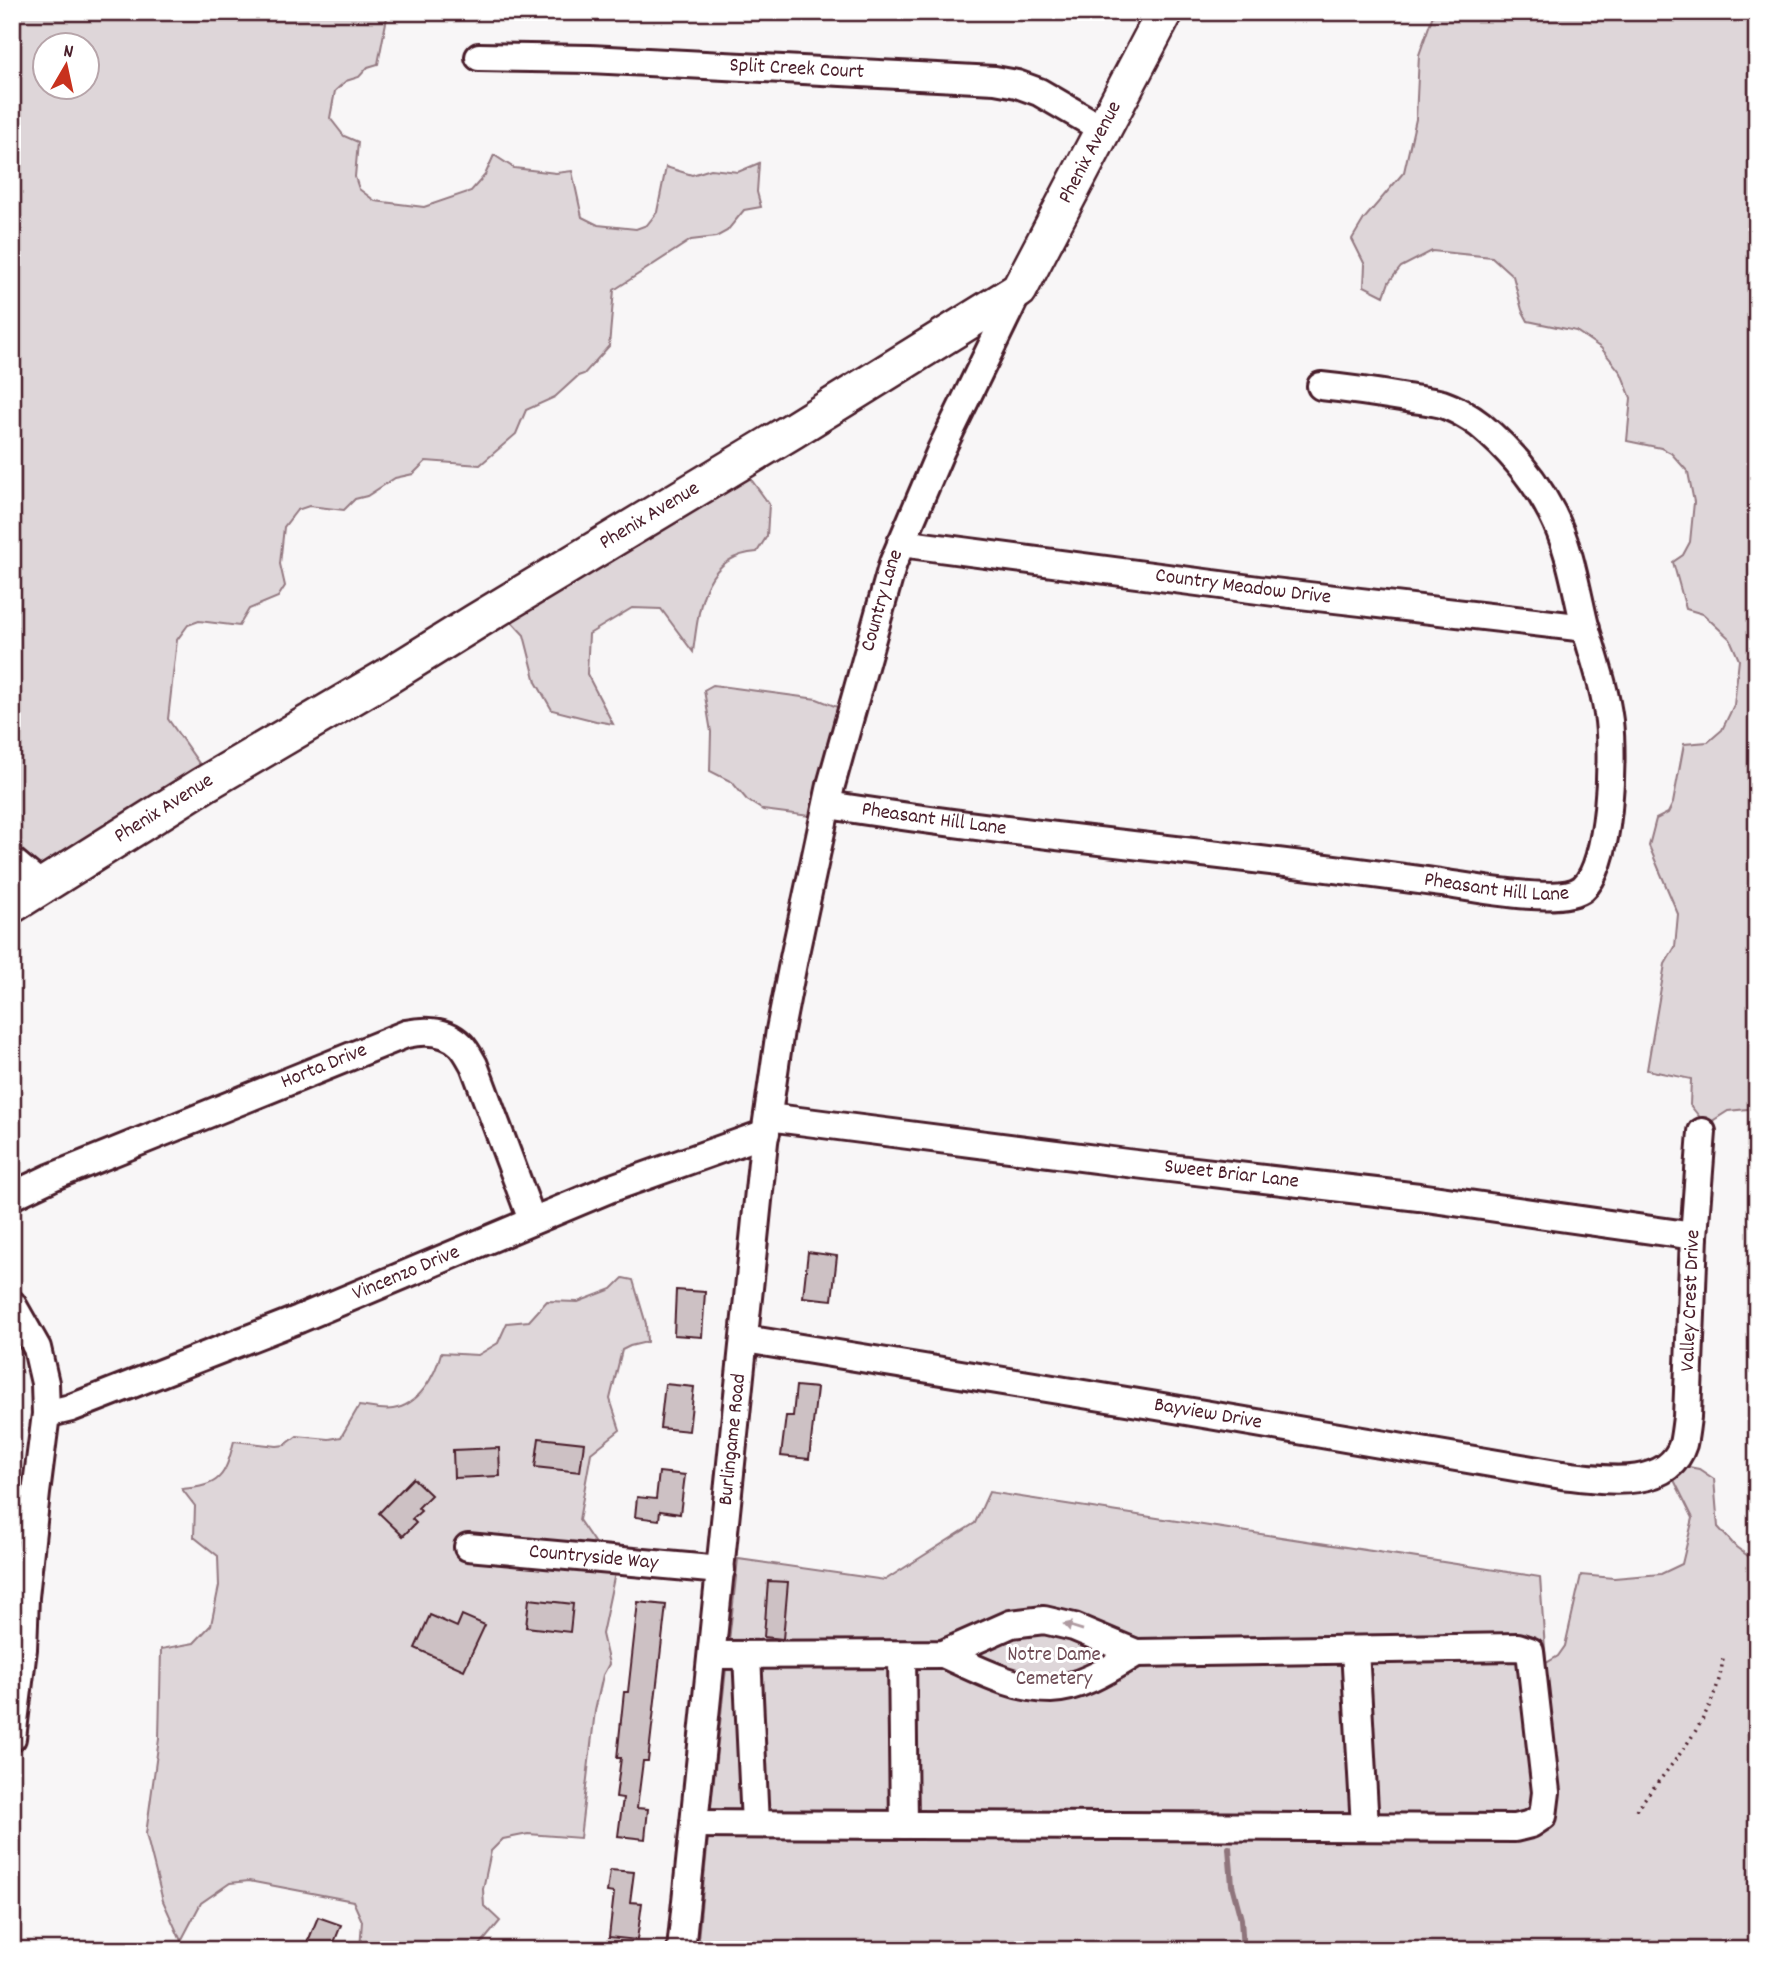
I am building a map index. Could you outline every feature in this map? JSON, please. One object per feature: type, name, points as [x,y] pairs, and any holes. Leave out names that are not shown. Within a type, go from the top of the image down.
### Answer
[{"type":"main road","name":"Phenix Avenue","points":[[12,905],[203,785],[385,678],[1019,290],[1165,12]]},
{"type":"street","name":"Split Creek Court","points":[[479,57],[590,59],[995,80],[1039,92],[1104,130]]},
{"type":"street","name":"Country Lane","points":[[800,931],[831,785],[901,543],[941,450],[1019,290]]},
{"type":"street","name":"Pheasant Hill Lane","points":[[828,805],[1090,840],[1312,864],[1528,895],[1565,894],[1582,889],[1597,866],[1607,817],[1611,744],[1604,689],[1568,553],[1554,516],[1539,489],[1519,463],[1476,422],[1444,405],[1321,386]]},
{"type":"street","name":"Country Meadow Drive","points":[[901,543],[1261,590],[1586,628]]},
{"type":"street","points":[[12,861],[41,886]]},
{"type":"street","name":"Burlingame Road","points":[[681,1950],[767,1125],[780,1030],[800,931]]},
{"type":"street","name":"Horta Drive","points":[[12,1196],[52,1177],[406,1034],[424,1031],[445,1035],[461,1044],[474,1065],[532,1220]]},
{"type":"street","name":"Vincenzo Drive","points":[[46,1414],[71,1408],[299,1319],[532,1220],[767,1125]]},
{"type":"street","name":"Sweet Briar Lane","points":[[767,1125],[1419,1197],[1694,1236]]},
{"type":"street","name":"Valley Crest Drive","points":[[1668,1465],[1683,1444],[1687,1417],[1694,1236],[1702,1132]]},
{"type":"street","points":[[12,1304],[37,1348],[45,1383],[46,1414],[19,1595],[23,1649],[12,1738]]},
{"type":"street","name":"Bayview Drive","points":[[745,1339],[1562,1475],[1602,1480],[1634,1479],[1668,1465]]},
{"type":"street","name":"Countryside Way","points":[[468,1547],[721,1570]]},
{"type":"street","points":[[694,1824],[1515,1828],[1531,1824],[1543,1816],[1546,1792],[1530,1651],[1518,1647],[1136,1653],[1074,1627],[1044,1620],[1012,1624],[943,1654],[712,1655]]},
{"type":"street","points":[[1355,1650],[1365,1827]]},
{"type":"street","points":[[943,1654],[1023,1686],[1053,1689],[1087,1680],[1136,1653]]},
{"type":"street","points":[[747,1655],[755,1824]]},
{"type":"street","points":[[902,1655],[904,1825]]},
{"type":"path","points":[[1636,1810],[1689,1741],[1716,1691],[1723,1658]]},
{"type":"green space","points":[[12,12],[388,12],[378,64],[368,67],[359,77],[346,81],[335,91],[330,118],[344,136],[358,142],[355,177],[359,189],[375,201],[424,207],[471,191],[485,175],[494,155],[514,168],[556,173],[572,171],[582,217],[598,225],[636,229],[647,225],[657,212],[666,167],[692,175],[711,169],[738,172],[759,163],[757,192],[761,207],[744,210],[727,231],[716,237],[691,240],[614,290],[609,346],[584,374],[578,376],[555,397],[526,410],[516,434],[480,465],[426,461],[413,474],[395,478],[367,496],[355,499],[344,510],[309,506],[297,510],[284,527],[280,564],[285,586],[278,597],[249,609],[239,626],[199,621],[188,625],[177,640],[168,719],[210,779],[47,882],[12,860]]},
{"type":"green space","points":[[1434,12],[1757,12],[1757,1108],[1728,1111],[1706,1125],[1690,1105],[1691,1079],[1647,1070],[1665,964],[1675,947],[1678,914],[1649,846],[1656,819],[1668,813],[1673,803],[1684,744],[1708,742],[1722,730],[1734,705],[1739,660],[1730,639],[1703,614],[1686,609],[1673,562],[1683,555],[1690,542],[1694,502],[1688,472],[1671,453],[1661,448],[1627,441],[1631,398],[1621,373],[1601,348],[1576,331],[1528,321],[1522,310],[1513,276],[1492,257],[1432,251],[1401,267],[1389,282],[1384,296],[1364,286],[1365,265],[1352,239],[1364,219],[1404,172],[1416,119],[1419,55]]},
{"type":"green space","points":[[739,463],[769,504],[767,536],[757,552],[725,563],[714,574],[701,603],[693,652],[661,609],[632,608],[589,634],[587,674],[613,724],[552,710],[536,682],[524,635],[498,607]]},
{"type":"green space","points":[[713,685],[817,699],[850,712],[825,818],[763,810],[747,800],[732,782],[710,771],[711,732],[704,690]]},
{"type":"green space","points":[[623,1278],[633,1280],[646,1324],[647,1342],[622,1350],[610,1399],[620,1430],[591,1453],[579,1520],[615,1573],[602,1634],[609,1664],[603,1675],[595,1711],[580,1838],[528,1834],[503,1839],[491,1851],[483,1889],[484,1906],[500,1921],[476,1950],[360,1950],[362,1921],[353,1901],[249,1881],[230,1883],[201,1903],[181,1941],[163,1901],[146,1834],[159,1739],[161,1649],[194,1643],[211,1625],[219,1586],[218,1556],[194,1537],[195,1506],[182,1489],[205,1485],[219,1477],[224,1471],[234,1441],[277,1446],[285,1445],[297,1436],[329,1439],[341,1437],[359,1406],[393,1409],[411,1402],[430,1380],[441,1353],[478,1355],[498,1343],[507,1323],[529,1321],[547,1301],[578,1302],[612,1289]]},
{"type":"green space","name":"Notre Dame Cemetery","points":[[1669,1463],[1699,1469],[1714,1479],[1718,1527],[1736,1547],[1752,1559],[1750,1567],[1757,1568],[1757,1950],[697,1950],[738,1559],[885,1580],[975,1523],[989,1492],[1540,1577],[1546,1663],[1558,1656],[1565,1646],[1581,1575],[1614,1578],[1661,1574],[1682,1564],[1693,1518],[1668,1468]]},
{"type":"building","points":[[808,1252],[837,1256],[832,1300],[803,1297]]},
{"type":"building","points":[[676,1290],[705,1292],[702,1337],[674,1335]]},
{"type":"building","points":[[665,1384],[694,1387],[689,1431],[660,1428]]},
{"type":"building","points":[[796,1386],[817,1388],[809,1459],[781,1456],[786,1416],[793,1416]]},
{"type":"building","points":[[539,1438],[584,1443],[580,1472],[535,1467]]},
{"type":"building","points":[[499,1448],[500,1476],[454,1478],[453,1450]]},
{"type":"building","points":[[659,1472],[685,1475],[680,1514],[660,1511],[659,1520],[635,1517],[637,1497],[656,1499]]},
{"type":"building","points":[[413,1478],[431,1495],[418,1508],[421,1511],[412,1519],[416,1523],[403,1536],[379,1513]]},
{"type":"building","points":[[768,1581],[788,1582],[783,1639],[764,1637]]},
{"type":"building","points":[[529,1599],[573,1604],[570,1632],[526,1627]]},
{"type":"building","points":[[638,1602],[666,1605],[648,1761],[643,1761],[637,1808],[648,1809],[645,1839],[618,1836],[623,1798],[616,1797],[624,1692],[628,1692]]},
{"type":"building","points":[[430,1615],[457,1627],[462,1615],[485,1625],[464,1670],[415,1648]]},
{"type":"building","points":[[610,1870],[634,1872],[630,1902],[642,1903],[637,1940],[609,1937],[614,1893],[607,1892]]},
{"type":"building","points":[[318,1917],[341,1925],[331,1950],[316,1950],[306,1946]]},
{"type":"waterway","points":[[1229,1848],[1232,1885],[1241,1919],[1243,1950]]}]
